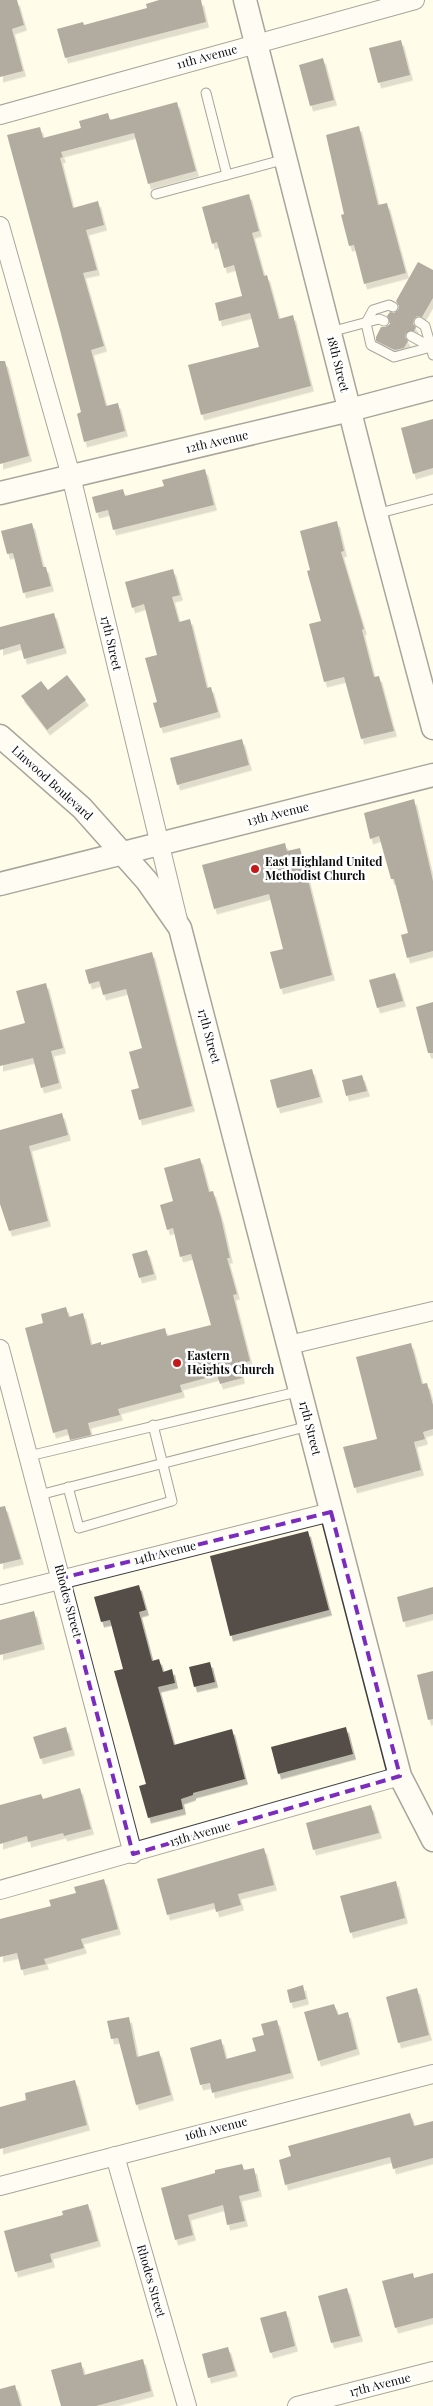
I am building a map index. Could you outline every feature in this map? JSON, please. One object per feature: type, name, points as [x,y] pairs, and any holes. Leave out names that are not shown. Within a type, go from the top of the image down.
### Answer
[{"type":"street","name":"18th Street","points":[[245,0],[376,514],[433,728]]},
{"type":"street","name":"11th Avenue","points":[[0,115],[415,0]]},
{"type":"street","name":"17th Street","points":[[0,226],[72,476],[158,844],[400,1776],[433,1840]]},
{"type":"street","name":"12th Avenue","points":[[0,493],[350,410],[433,388]]},
{"type":"street","name":"Linwood Boulevard","points":[[0,736],[82,808],[123,853]]},
{"type":"street","name":"13th Avenue","points":[[0,884],[433,775]]},
{"type":"street","points":[[123,853],[147,881],[180,928]]},
{"type":"street","points":[[289,1345],[433,1311]]},
{"type":"street","name":"Rhodes Street","points":[[0,1349],[62,1578],[133,1854]]},
{"type":"street","name":"14th Avenue","points":[[0,1595],[331,1512]]},
{"type":"street","name":"15th Avenue","points":[[0,1890],[133,1854],[400,1776]]},
{"type":"street","name":"16th Avenue","points":[[0,2186],[433,2074]]},
{"type":"street","name":"Rhodes Street","points":[[115,2156],[187,2406]]},
{"type":"street","name":"17th Avenue","points":[[297,2406],[433,2371]]},
{"type":"lane","points":[[206,93],[227,175]]},
{"type":"lane","points":[[156,194],[286,159]]},
{"type":"lane","points":[[393,307],[389,305],[373,310],[366,323],[371,345],[394,357],[432,351]]},
{"type":"lane","points":[[330,332],[379,319],[384,322]]},
{"type":"lane","points":[[419,322],[425,326],[432,351]]},
{"type":"lane","points":[[411,336],[432,351]]},
{"type":"lane","points":[[376,514],[433,499]]},
{"type":"lane","points":[[29,1456],[301,1391]]},
{"type":"lane","points":[[68,1487],[79,1528],[172,1501],[154,1425]]},
{"type":"lane","points":[[39,1495],[162,1462],[309,1426]]},
{"type":"highlighted area","points":[[331,1512],[400,1776],[133,1854],[62,1578]]},
{"type":"building","points":[[0,0],[17,0],[24,25],[12,29],[23,71],[0,77]]},
{"type":"building","points":[[159,0],[201,0],[206,22],[65,58],[57,29],[83,22],[84,25],[147,8],[146,4]]},
{"type":"building","points":[[401,40],[410,75],[378,83],[369,48]]},
{"type":"building","points":[[323,58],[334,100],[310,106],[299,65]]},
{"type":"building","points":[[177,102],[196,171],[148,184],[134,133],[61,152],[63,157],[60,158],[73,208],[98,201],[104,225],[86,230],[97,270],[83,273],[104,346],[91,350],[106,406],[118,403],[125,431],[84,442],[77,414],[81,412],[7,135],[40,127],[43,138],[81,128],[79,121],[108,113],[110,120]]},
{"type":"building","points":[[359,126],[378,205],[387,203],[406,273],[364,284],[354,245],[349,246],[341,215],[344,214],[326,135]]},
{"type":"building","points":[[249,194],[259,231],[252,233],[264,276],[267,275],[279,319],[293,315],[311,386],[201,415],[188,365],[259,347],[250,313],[219,321],[215,303],[242,296],[234,265],[224,268],[217,242],[212,244],[202,207]]},
{"type":"building","points":[[418,262],[433,270],[433,298],[422,317],[417,316],[414,319],[413,324],[416,327],[414,331],[406,333],[405,337],[408,341],[404,348],[395,350],[376,341],[376,337],[381,327],[390,324],[387,316],[390,312],[394,313],[398,310],[399,306],[396,301]]},
{"type":"building","points":[[0,361],[5,361],[29,456],[0,464]]},
{"type":"building","points":[[433,419],[433,468],[413,474],[401,428]]},
{"type":"building","points":[[205,469],[214,505],[113,530],[108,510],[96,513],[92,497],[123,489],[125,496],[164,486],[162,480]]},
{"type":"building","points":[[337,521],[344,551],[341,552],[364,629],[362,630],[374,677],[379,676],[394,731],[361,739],[344,677],[324,682],[309,624],[321,621],[307,571],[310,570],[300,531]]},
{"type":"building","points":[[32,523],[43,567],[46,567],[51,586],[23,593],[13,553],[7,554],[1,531]]},
{"type":"building","points":[[173,569],[180,595],[172,597],[179,622],[190,619],[207,688],[211,687],[218,712],[160,728],[153,703],[157,702],[145,658],[157,655],[144,604],[132,608],[125,582]]},
{"type":"building","points":[[54,613],[64,648],[24,659],[20,644],[0,650],[0,627]]},
{"type":"building","points":[[67,675],[86,700],[47,730],[21,696],[41,681],[48,690]]},
{"type":"building","points":[[242,739],[249,765],[177,785],[170,758]]},
{"type":"building","points":[[414,799],[433,881],[433,951],[407,958],[401,935],[408,933],[394,879],[391,879],[379,836],[370,839],[364,813]]},
{"type":"building","points":[[285,843],[287,851],[300,848],[332,975],[280,989],[270,952],[283,949],[269,894],[214,909],[202,865]]},
{"type":"building","points":[[152,952],[192,1106],[139,1120],[131,1090],[139,1088],[129,1052],[142,1048],[126,989],[103,995],[99,981],[89,984],[85,970]]},
{"type":"building","points":[[395,973],[403,1001],[377,1008],[369,980]]},
{"type":"building","points":[[46,983],[63,1048],[51,1051],[59,1083],[41,1088],[33,1058],[0,1066],[0,1030],[25,1023],[16,991]]},
{"type":"building","points":[[433,1002],[433,1053],[428,1053],[416,1007]]},
{"type":"building","points":[[312,1069],[320,1097],[277,1108],[270,1080]]},
{"type":"building","points":[[362,1075],[367,1091],[346,1096],[342,1080]]},
{"type":"building","points":[[62,1113],[68,1135],[29,1146],[48,1221],[9,1231],[0,1204],[0,1130]]},
{"type":"building","points":[[200,1158],[209,1192],[213,1191],[221,1218],[230,1258],[227,1258],[237,1294],[233,1295],[250,1361],[239,1364],[242,1378],[220,1384],[217,1375],[180,1385],[182,1392],[118,1409],[120,1415],[88,1423],[91,1435],[70,1440],[67,1429],[53,1433],[25,1328],[43,1323],[41,1314],[66,1307],[69,1317],[83,1313],[91,1345],[101,1342],[101,1345],[165,1328],[167,1336],[211,1325],[191,1254],[180,1257],[173,1228],[167,1230],[160,1205],[173,1201],[164,1168]]},
{"type":"building","points":[[147,1250],[154,1274],[139,1278],[132,1254]]},
{"type":"building","points":[[411,1343],[422,1384],[427,1383],[433,1405],[433,1429],[423,1432],[425,1439],[414,1442],[421,1470],[354,1488],[343,1447],[377,1439],[356,1357]]},
{"type":"building","points":[[5,1506],[21,1559],[0,1564],[0,1507]]},
{"type":"building","points":[[308,1531],[329,1610],[230,1636],[210,1556]]},
{"type":"building","points":[[139,1585],[146,1610],[139,1612],[152,1661],[159,1659],[163,1672],[172,1669],[175,1683],[158,1687],[174,1745],[232,1729],[245,1779],[193,1793],[193,1795],[181,1799],[183,1809],[148,1818],[139,1786],[146,1784],[114,1671],[123,1669],[110,1620],[101,1622],[94,1597]]},
{"type":"building","points":[[433,1587],[433,1614],[403,1622],[397,1597]]},
{"type":"building","points":[[34,1611],[42,1644],[0,1655],[0,1620]]},
{"type":"building","points":[[210,1662],[215,1682],[194,1687],[189,1667]]},
{"type":"building","points":[[433,1671],[433,1719],[428,1720],[417,1675]]},
{"type":"building","points":[[66,1727],[72,1750],[40,1759],[33,1737]]},
{"type":"building","points":[[346,1727],[353,1754],[278,1774],[271,1747]]},
{"type":"building","points":[[80,1788],[91,1829],[64,1836],[63,1833],[28,1842],[27,1836],[0,1844],[0,1805],[41,1794],[43,1799]]},
{"type":"building","points":[[371,1805],[379,1833],[313,1850],[306,1823]]},
{"type":"building","points":[[264,1848],[274,1885],[238,1894],[241,1905],[216,1912],[214,1903],[167,1915],[157,1879]]},
{"type":"building","points":[[104,1879],[118,1929],[81,1939],[84,1948],[44,1959],[46,1964],[21,1970],[17,1953],[0,1957],[0,1919],[51,1906],[49,1900],[76,1893],[74,1887]]},
{"type":"building","points":[[396,1881],[405,1918],[350,1933],[340,1896]]},
{"type":"building","points":[[303,1985],[306,1999],[290,2003],[287,1990]]},
{"type":"building","points":[[417,1988],[429,2035],[398,2043],[386,1997]]},
{"type":"building","points":[[334,2004],[338,2015],[348,2012],[357,2049],[318,2061],[304,2012]]},
{"type":"building","points":[[129,2017],[137,2057],[159,2051],[171,2095],[136,2105],[118,2038],[111,2039],[107,2021]]},
{"type":"building","points":[[277,2020],[291,2073],[212,2093],[210,2083],[200,2085],[190,2048],[221,2039],[226,2059],[256,2051],[252,2038],[264,2035],[261,2024]]},
{"type":"building","points":[[75,2080],[87,2125],[0,2149],[0,2107],[26,2100],[25,2093]]},
{"type":"building","points":[[410,2113],[414,2126],[433,2121],[433,2158],[393,2169],[390,2157],[285,2185],[279,2160],[291,2156],[288,2146]]},
{"type":"building","points":[[242,2164],[244,2170],[254,2168],[259,2191],[239,2196],[245,2221],[227,2225],[223,2205],[188,2215],[193,2235],[175,2240],[161,2188],[215,2173],[215,2170]]},
{"type":"building","points":[[88,2204],[98,2241],[50,2254],[52,2262],[15,2272],[4,2231],[63,2215],[62,2211]]},
{"type":"building","points":[[413,2273],[414,2278],[433,2273],[433,2318],[395,2328],[382,2281]]},
{"type":"building","points":[[347,2288],[360,2336],[331,2343],[318,2296]]},
{"type":"building","points":[[286,2311],[295,2346],[270,2353],[260,2318]]},
{"type":"building","points":[[228,2347],[235,2371],[208,2378],[202,2354]]},
{"type":"building","points":[[143,2359],[151,2391],[96,2406],[61,2406],[51,2370],[81,2362],[84,2375]]},
{"type":"building","points":[[15,2385],[21,2406],[0,2406],[0,2389]]},
{"type":"place","name":"East Highland United Methodist Church","points":[[255,869]]},
{"type":"place","name":"Eastern Heights Church","points":[[177,1363]]}]
